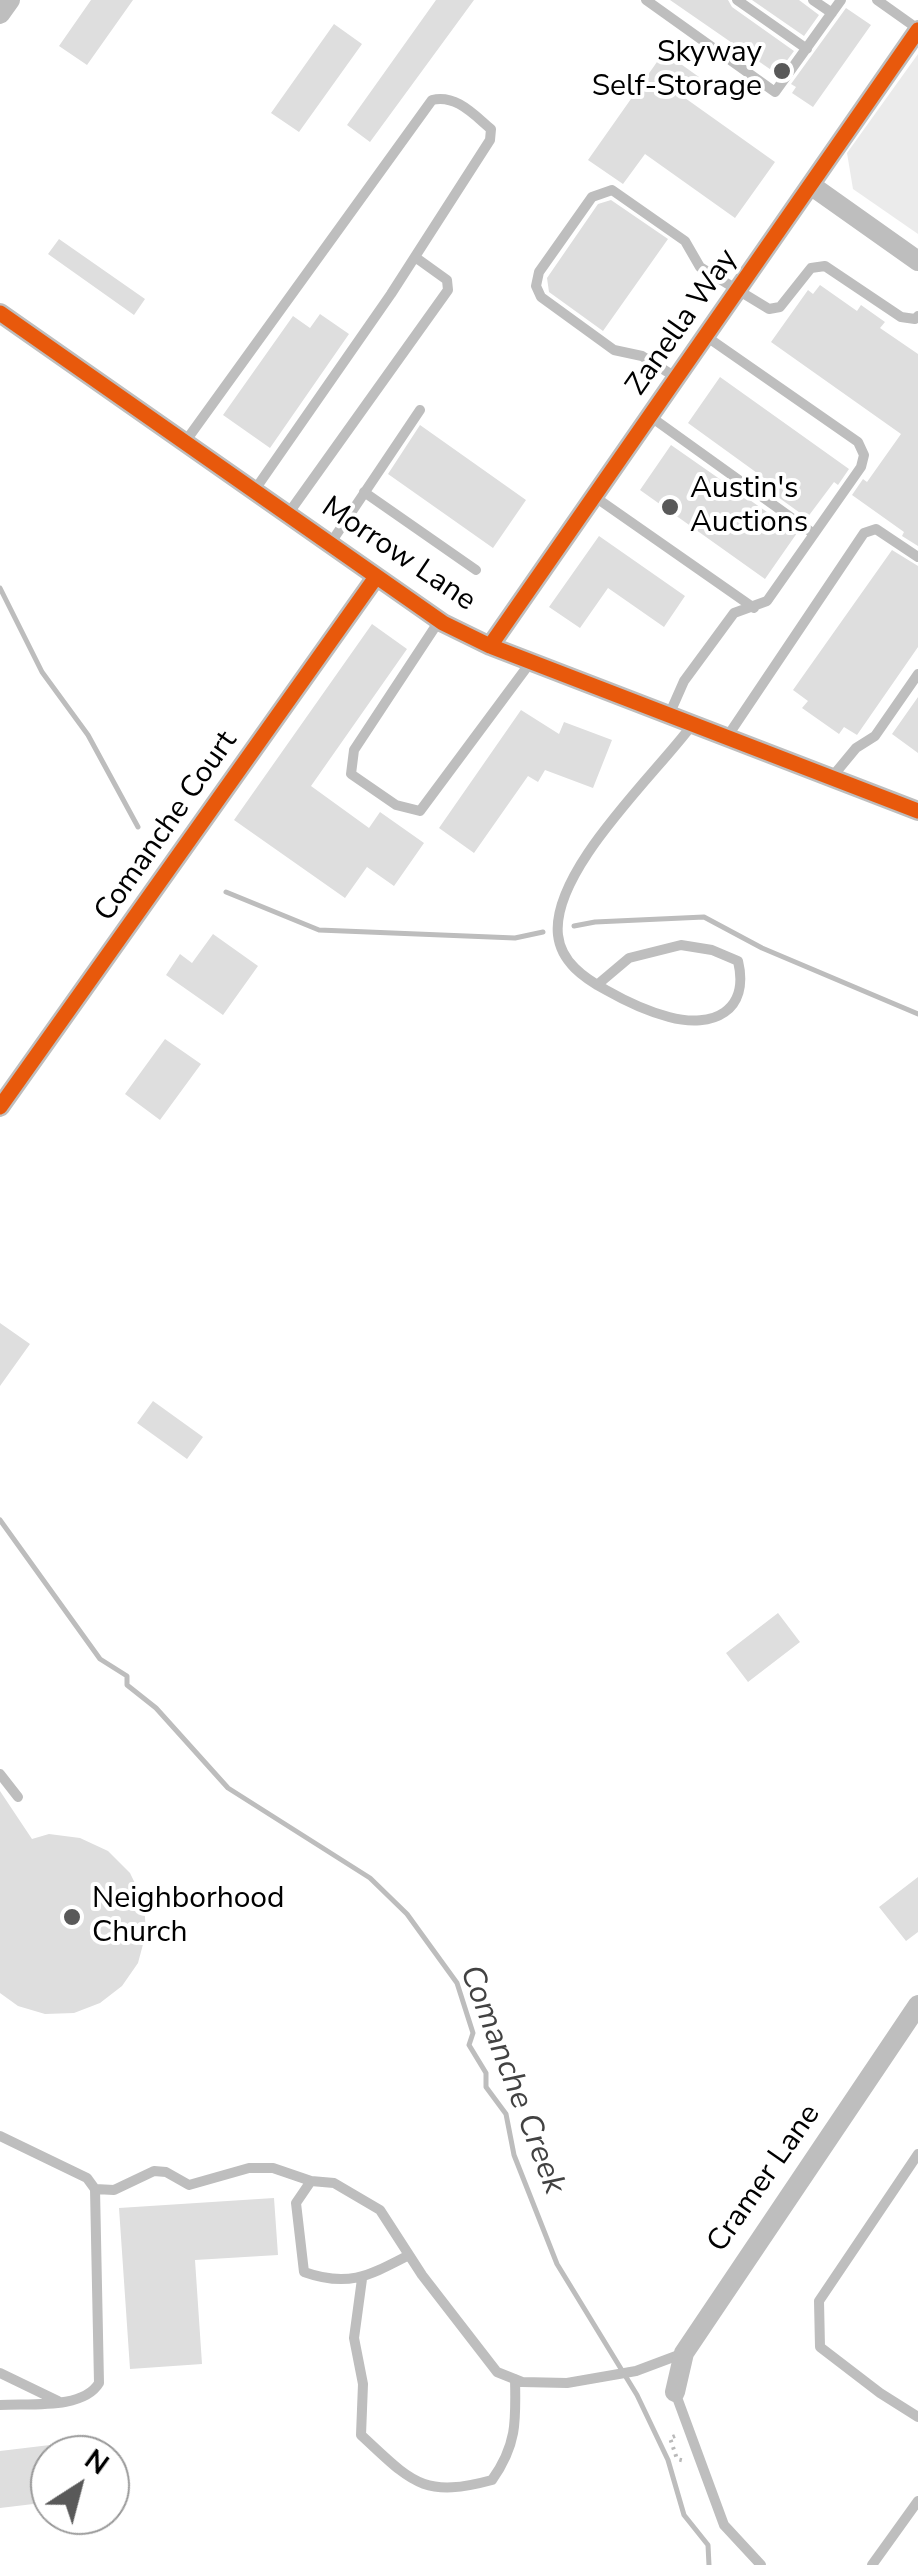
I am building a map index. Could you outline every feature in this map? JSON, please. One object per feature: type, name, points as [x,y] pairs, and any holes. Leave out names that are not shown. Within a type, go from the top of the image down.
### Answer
[{"type":"street","points":[[0,14],[10,0]]},
{"type":"street","name":"Zanella Way","points":[[490,646],[918,29]]},
{"type":"street","points":[[812,186],[918,261]]},
{"type":"street","name":"Morrow Lane","points":[[0,313],[440,620],[490,646],[918,811]]},
{"type":"street","name":"Comanche Court","points":[[0,1107],[376,578]]},
{"type":"street","name":"Cramer Lane","points":[[674,2392],[684,2353],[918,2005]]},
{"type":"lane","points":[[646,0],[774,92],[842,0]]},
{"type":"lane","points":[[737,0],[806,49]]},
{"type":"lane","points":[[813,0],[832,13]]},
{"type":"lane","points":[[877,0],[918,29]]},
{"type":"lane","points":[[185,442],[432,100],[444,97],[460,104],[491,129],[490,140],[254,491]]},
{"type":"lane","points":[[678,378],[642,356],[614,350],[541,297],[536,286],[539,272],[592,197],[612,190],[685,241],[700,267],[769,309],[780,306],[811,268],[826,266],[901,318],[918,316]]},
{"type":"lane","points":[[287,515],[448,290],[447,280],[414,257]]},
{"type":"lane","points":[[669,715],[684,681],[734,613],[767,600],[861,467],[864,456],[858,442],[706,338]]},
{"type":"lane","points":[[330,545],[420,410]]},
{"type":"lane","points":[[651,417],[814,534]]},
{"type":"lane","points":[[364,492],[476,570]]},
{"type":"lane","points":[[595,497],[754,608]]},
{"type":"lane","points":[[726,738],[864,533],[876,529],[918,557]]},
{"type":"lane","points":[[440,620],[354,750],[351,774],[396,805],[420,811],[531,662]]},
{"type":"lane","points":[[831,778],[856,748],[875,736],[918,674]]},
{"type":"lane","points":[[597,985],[629,958],[680,944],[712,950],[738,962],[743,982],[737,1000],[717,1017],[690,1022],[643,1010],[597,985],[572,968],[558,936],[564,895],[626,803],[692,724]]},
{"type":"lane","points":[[0,1774],[18,1797]]},
{"type":"lane","points":[[0,2136],[87,2178],[95,2189],[98,2383],[93,2393],[59,2401],[0,2405]]},
{"type":"lane","points":[[918,2154],[819,2300],[820,2347],[880,2394],[918,2417]]},
{"type":"lane","points":[[95,2189],[114,2190],[154,2171],[166,2172],[190,2185],[249,2168],[273,2168],[311,2181],[334,2183],[380,2210],[464,2334],[497,2372],[515,2379],[567,2383],[636,2371],[684,2353]]},
{"type":"lane","points":[[311,2181],[296,2203],[304,2272],[317,2277],[362,2279],[409,2255]]},
{"type":"lane","points":[[362,2279],[354,2338],[363,2384],[361,2435],[414,2482],[457,2490],[492,2480],[509,2456],[516,2422],[515,2379]]},
{"type":"lane","points":[[0,2374],[59,2401]]},
{"type":"lane","points":[[674,2392],[724,2525],[761,2565]]},
{"type":"lane","points":[[872,2565],[918,2501]]},
{"type":"shaded area","points":[[918,54],[918,234],[853,189],[847,153]]},
{"type":"building","points":[[91,0],[133,0],[87,65],[59,46]]},
{"type":"building","points":[[436,0],[474,0],[370,142],[347,125]]},
{"type":"building","points":[[670,0],[728,0],[732,7],[794,51],[777,74]]},
{"type":"building","points":[[752,0],[799,0],[819,15],[804,36]]},
{"type":"building","points":[[846,8],[871,25],[813,107],[792,93],[796,87],[791,84]]},
{"type":"building","points":[[334,24],[362,44],[299,132],[271,113]]},
{"type":"building","points":[[664,52],[699,77],[685,98],[775,162],[735,218],[645,154],[623,184],[588,160]]},
{"type":"building","points":[[611,200],[668,239],[603,331],[549,292],[547,278],[598,204]]},
{"type":"building","points":[[59,239],[145,299],[134,315],[48,254]]},
{"type":"building","points":[[820,285],[857,311],[861,305],[885,322],[880,328],[918,354],[918,546],[852,495],[863,479],[867,482],[901,434],[771,342],[808,290],[813,294]]},
{"type":"building","points":[[320,314],[349,334],[270,448],[223,415],[293,316],[310,328]]},
{"type":"building","points":[[720,377],[849,469],[807,518],[760,484],[764,478],[688,423]]},
{"type":"building","points":[[420,425],[526,500],[493,548],[388,474]]},
{"type":"building","points":[[671,445],[797,533],[765,579],[640,490]]},
{"type":"building","points":[[599,536],[685,596],[664,627],[608,588],[580,628],[549,607]]},
{"type":"building","points":[[892,550],[918,566],[918,647],[857,735],[844,727],[839,734],[802,708],[808,701],[793,690]]},
{"type":"building","points":[[372,624],[407,649],[311,786],[369,828],[380,812],[424,843],[394,886],[367,867],[345,898],[234,820]]},
{"type":"building","points":[[918,697],[918,753],[892,734]]},
{"type":"building","points":[[521,710],[559,734],[564,722],[612,740],[593,788],[545,770],[538,782],[528,776],[474,853],[439,828]]},
{"type":"building","points":[[213,934],[258,966],[223,1015],[166,975],[180,954],[192,963]]},
{"type":"building","points":[[165,1039],[201,1064],[160,1120],[125,1094]]},
{"type":"building","points":[[0,1323],[30,1344],[0,1386]]},
{"type":"building","points":[[153,1401],[203,1437],[187,1459],[137,1423]]},
{"type":"building","points":[[778,1613],[800,1642],[748,1682],[726,1653]]},
{"type":"building","name":"Neighborhood Church","points":[[0,1791],[32,1839],[49,1834],[80,1838],[108,1851],[130,1873],[144,1902],[146,1933],[138,1963],[122,1986],[100,2003],[74,2013],[45,2014],[18,2006],[0,1993]]},
{"type":"building","points":[[918,1877],[918,1932],[906,1941],[879,1907]]},
{"type":"building","points":[[274,2198],[278,2255],[195,2260],[202,2364],[130,2369],[119,2208]]},
{"type":"building","points":[[30,2447],[30,2504],[0,2508],[0,2451]]},
{"type":"waterway","points":[[0,588],[42,672],[88,735],[138,827]]},
{"type":"waterway","points":[[226,892],[319,930],[515,938],[543,932]]},
{"type":"waterway","points":[[574,926],[704,917],[762,948],[918,1014]]},
{"type":"waterway","name":"Comanche Creek","points":[[0,1520],[100,1659],[127,1676],[127,1685],[156,1708],[228,1788],[370,1878],[407,1914],[457,1983],[473,2033],[469,2045],[486,2073],[486,2087],[506,2114],[514,2155],[557,2264],[637,2395],[668,2460],[684,2515],[708,2545],[709,2565]]},
{"type":"cycle path","points":[[490,646],[918,30]]},
{"type":"cycle path","points":[[0,313],[443,623],[490,646],[918,811]]},
{"type":"cycle path","points":[[0,1107],[376,577]]},
{"type":"place","name":"Skyway Self-Storage","points":[[782,71]]},
{"type":"place","name":"Austin's Auctions","points":[[670,507]]},
{"type":"place","name":"Neighborhood Church","points":[[72,1917]]}]
